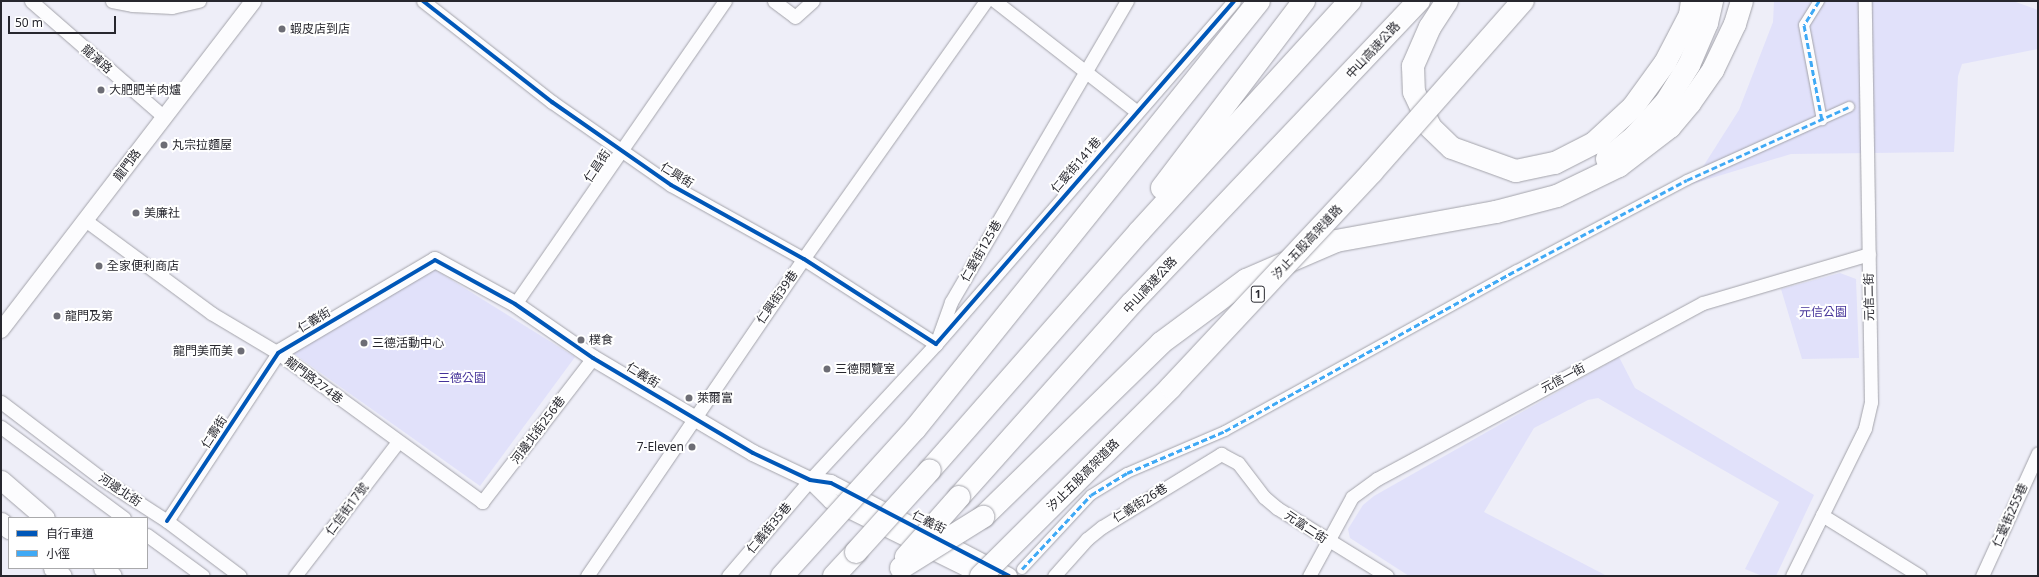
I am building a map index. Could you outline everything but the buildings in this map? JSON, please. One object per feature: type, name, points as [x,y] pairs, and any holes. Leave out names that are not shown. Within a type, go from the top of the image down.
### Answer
[{"type":"highway","points":[[782,576],[915,429],[1259,1]]},
{"type":"highway","points":[[1052,332],[1304,1]]},
{"type":"highway","points":[[834,576],[1350,1]]},
{"type":"highway","name":"中山高速公路","points":[[895,570],[1132,303],[1419,1]]},
{"type":"highway","points":[[1447,1],[1430,27],[1413,66],[1414,92],[1430,127],[1452,148],[1516,171],[1555,163],[1594,143],[1633,107],[1665,63],[1690,15],[1692,1]]},
{"type":"highway","name":"汐止五股高架道路","points":[[982,576],[1177,382],[1372,172],[1523,1]]},
{"type":"highway","points":[[1533,203],[1574,182],[1606,159],[1635,136],[1666,102],[1689,65],[1706,23],[1712,1]]},
{"type":"highway","points":[[895,570],[983,517],[1161,343],[1246,280],[1336,241],[1533,203],[1558,196],[1619,166],[1670,127],[1714,70],[1735,24],[1742,1]]},
{"type":"main road","points":[[1,480],[44,517]]},
{"type":"main road","points":[[54,569],[62,576]]},
{"type":"main road","points":[[104,569],[112,576]]},
{"type":"street","name":"龍濱路","points":[[31,1],[164,116]]},
{"type":"street","points":[[112,1],[132,5],[172,7],[199,1]]},
{"type":"street","name":"龍門路","points":[[1,330],[253,1]]},
{"type":"street","name":"仁興街","points":[[423,1],[491,56],[620,150],[672,185],[804,259],[936,344]]},
{"type":"street","name":"仁昌街","points":[[515,304],[620,150],[725,1]]},
{"type":"street","points":[[774,1],[795,17],[813,1]]},
{"type":"street","name":"仁興街39巷","points":[[587,576],[693,418],[986,1]]},
{"type":"street","points":[[995,1],[1085,69],[1136,111]]},
{"type":"street","name":"仁愛街125巷","points":[[810,480],[936,344],[951,302],[1085,69],[1127,1]]},
{"type":"street","name":"仁愛街141巷","points":[[936,344],[1136,111],[1234,1]]},
{"type":"street","points":[[1819,1],[1804,25],[1822,120]]},
{"type":"street","name":"元信二街","points":[[1792,576],[1865,428],[1871,402],[1865,1]]},
{"type":"street","points":[[1016,573],[1091,495],[1127,473],[1225,431],[1517,270],[1687,180],[1850,107]]},
{"type":"street","name":"龍門路274巷","points":[[85,220],[211,313],[278,353],[482,502]]},
{"type":"street","name":"元信一街","points":[[1309,576],[1330,542],[1352,497],[1377,479],[1703,303],[1869,254]]},
{"type":"street","name":"仁義街","points":[[278,353],[435,260],[515,304],[593,358],[753,453],[810,480],[831,483],[1016,573]]},
{"type":"street","name":"仁壽街","points":[[167,521],[278,353]]},
{"type":"street","name":"河邊北街256巷","points":[[482,502],[593,358]]},
{"type":"street","name":"河邊北街","points":[[1,402],[102,479],[167,521],[240,576]]},
{"type":"street","name":"河邊北街","points":[[1,427],[123,517]]},
{"type":"street","name":"仁信街17號","points":[[295,576],[398,442]]},
{"type":"street","name":"仁義街26巷","points":[[1054,576],[1087,539],[1108,523],[1221,454],[1238,463]]},
{"type":"street","name":"仁愛街255巷","points":[[1982,576],[2038,454]]},
{"type":"street","name":"元富二街","points":[[1238,463],[1264,497],[1330,542],[1387,576]]},
{"type":"street","name":"仁義街","points":[[810,480],[831,501],[982,576]]},
{"type":"street","name":"仁義街35巷","points":[[728,576],[810,480]]},
{"type":"street","points":[[1822,515],[1920,576]]},
{"type":"street","points":[[148,536],[203,576]]},
{"type":"green space","points":[[1774,1],[2013,1],[2038,10],[2038,49],[1962,64],[1958,76],[1954,152],[1791,154],[1692,184],[1739,110],[1773,22]]},
{"type":"green space","name":"三德公園","points":[[434,269],[575,357],[480,486],[290,351]]},
{"type":"green space","name":"元信公園","points":[[1840,273],[1856,279],[1859,358],[1802,359],[1781,289]]},
{"type":"green space","points":[[1619,357],[1635,388],[1814,495],[1776,576],[1762,576],[1745,569],[1779,502],[1598,398],[1588,400],[1534,428],[1484,512],[1607,576],[1409,576],[1350,538],[1348,529],[1363,505],[1374,496]]},
{"type":"marked path","points":[[1819,1],[1804,25],[1822,120]]},
{"type":"marked path","points":[[1022,569],[1091,495],[1127,473],[1225,431],[1517,270],[1687,180],[1849,107]]},
{"type":"cycle path","points":[[423,1],[552,102],[671,185],[804,259],[936,344],[1234,1]]},
{"type":"cycle path","points":[[167,521],[278,353],[435,260],[515,304],[593,358],[753,453],[810,480],[831,483],[1009,576]]},
{"type":"place","name":"蝦皮店到店","points":[[282,29]]},
{"type":"place","name":"大肥肥羊肉爐","points":[[101,90]]},
{"type":"place","name":"丸宗拉麵屋","points":[[164,145]]},
{"type":"place","name":"美廉社","points":[[136,213]]},
{"type":"place","name":"全家便利商店","points":[[99,266]]},
{"type":"place","name":"龍門及第","points":[[57,316]]},
{"type":"place","name":"樸食","points":[[581,340]]},
{"type":"place","name":"三德活動中心","points":[[364,343]]},
{"type":"place","name":"龍門美而美","points":[[241,351]]},
{"type":"place","name":"三德閱覽室","points":[[827,369]]},
{"type":"place","name":"萊爾富","points":[[689,398]]},
{"type":"place","name":"7-Eleven","points":[[692,447]]}]
